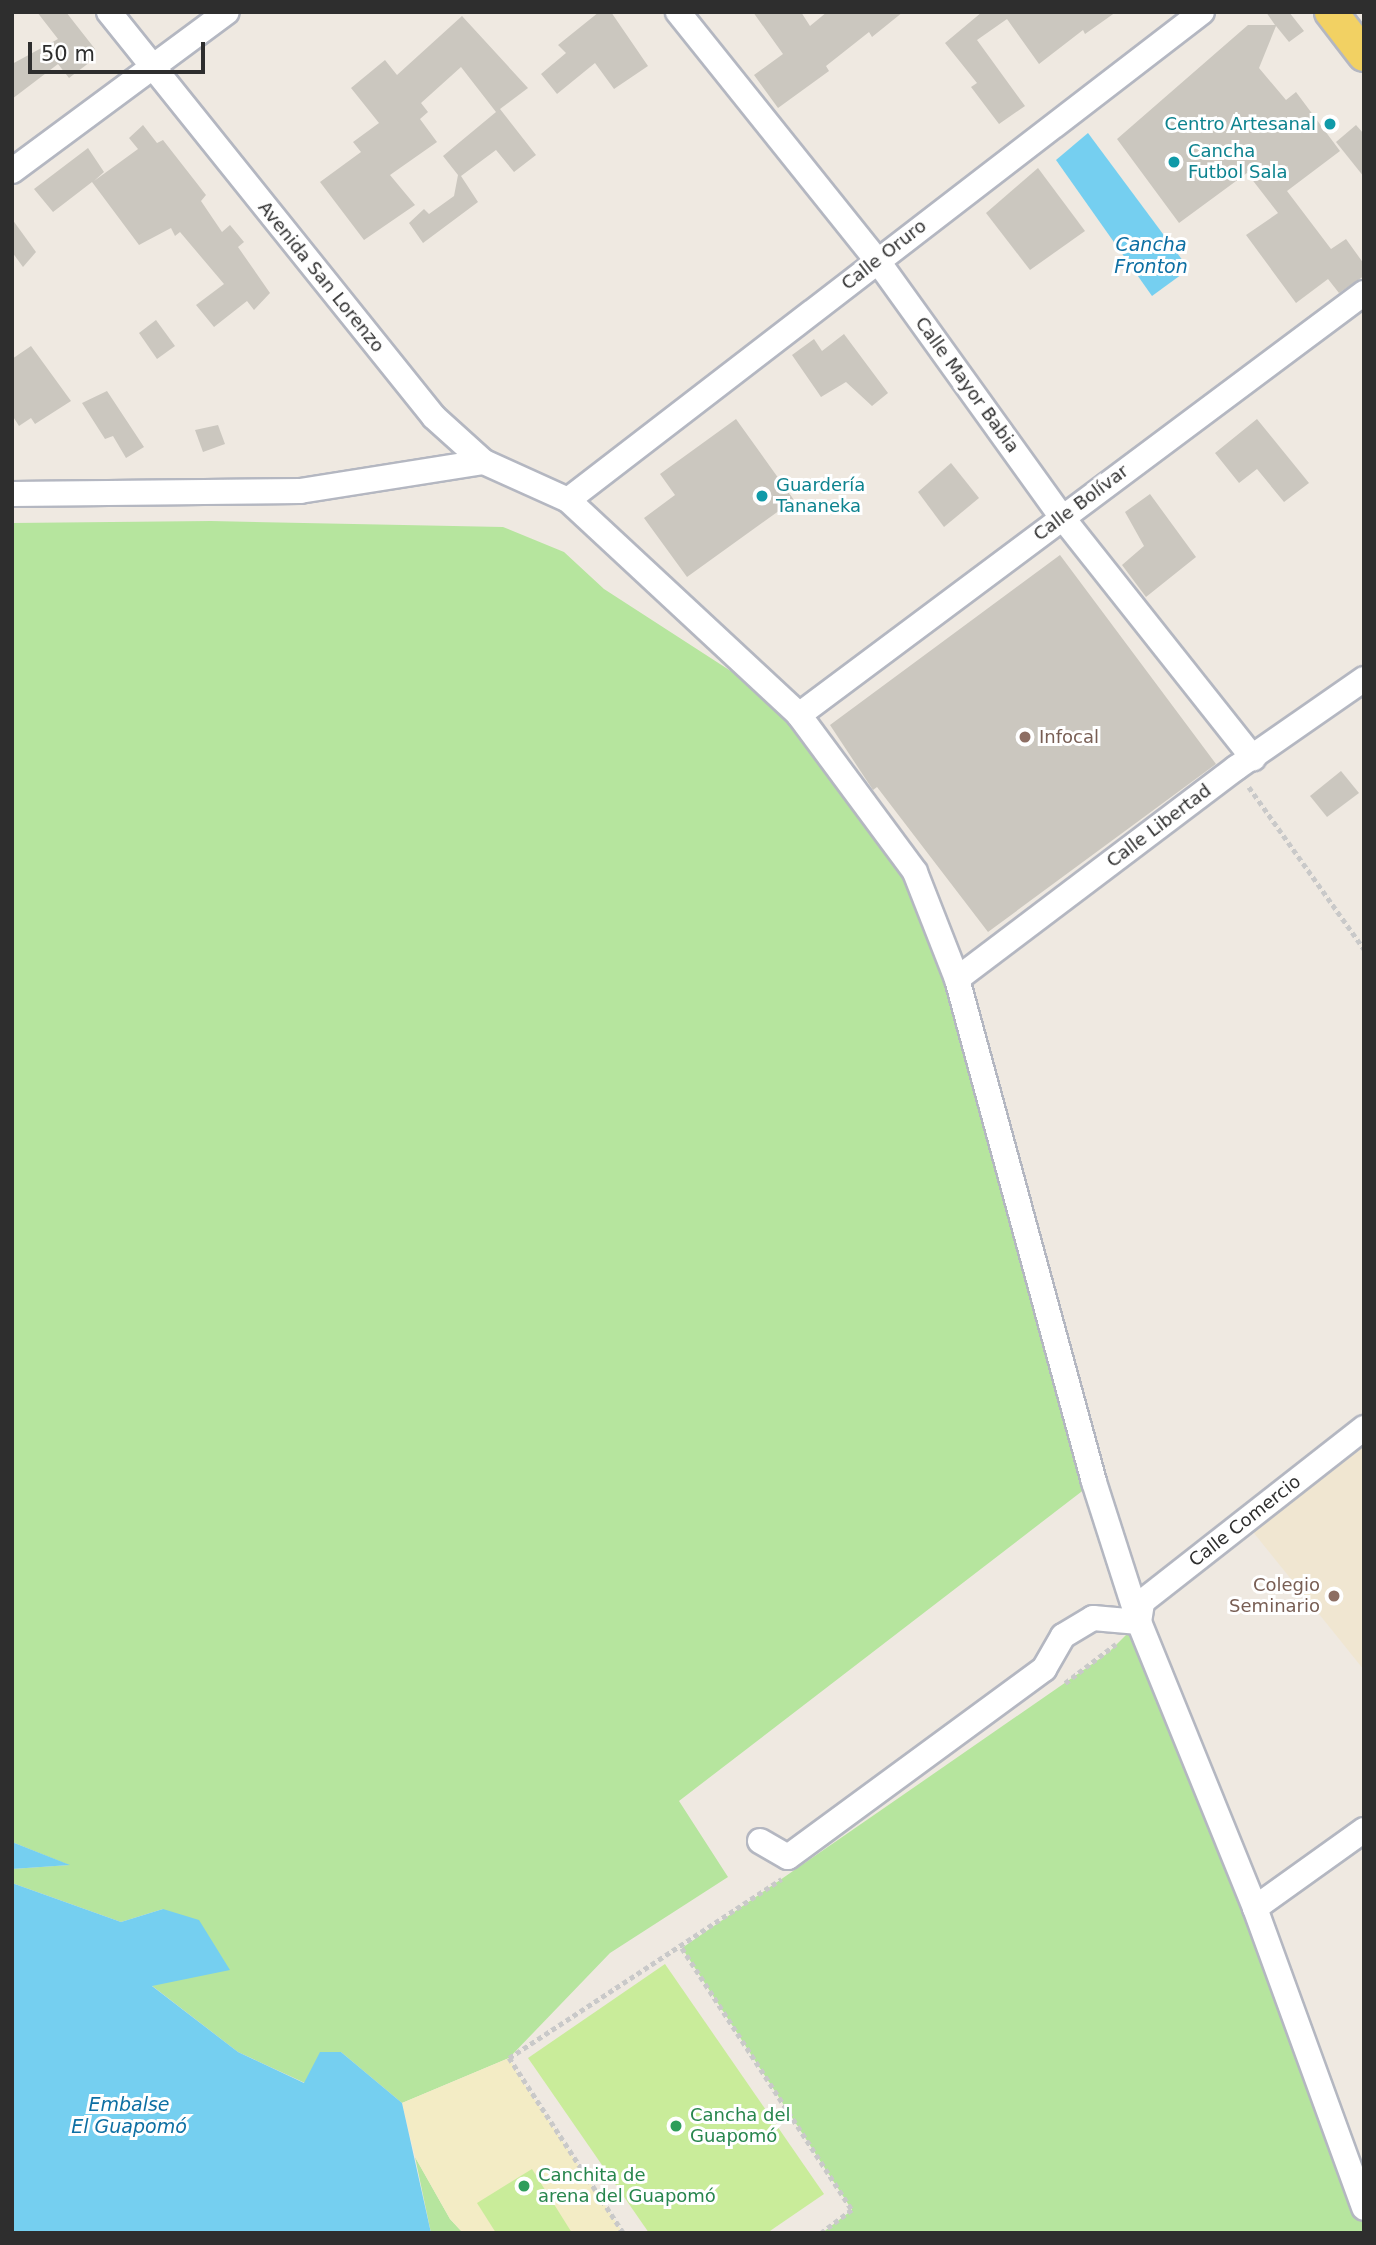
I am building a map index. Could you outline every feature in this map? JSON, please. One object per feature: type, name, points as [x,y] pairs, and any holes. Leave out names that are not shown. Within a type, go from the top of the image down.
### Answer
[{"type":"main road","points":[[1331,12],[1364,55]]},
{"type":"street","name":"Avenida San Lorenzo","points":[[109,12],[434,417],[484,462],[568,500],[799,715],[915,872],[957,979],[1094,1482],[1139,1622],[1255,1908],[1364,2208]]},
{"type":"street","points":[[12,171],[153,70],[228,12]]},
{"type":"street","name":"Calle Mayor Babia","points":[[678,12],[877,260],[1062,517],[1245,763]]},
{"type":"street","name":"Calle Oruro","points":[[568,500],[1202,12]]},
{"type":"street","name":"Calle Bolívar","points":[[799,715],[1364,293]]},
{"type":"street","points":[[12,494],[300,491],[484,462]]},
{"type":"street","name":"Calle Libertad","points":[[957,979],[1245,763],[1364,679]]},
{"type":"street","name":"Calle Comercio","points":[[1139,1622],[1142,1602],[1364,1427]]},
{"type":"street","points":[[760,1841],[788,1857],[1044,1669],[1063,1636],[1093,1618],[1139,1622]]},
{"type":"street","points":[[1255,1908],[1364,1830]]},
{"type":"path","points":[[1245,763],[1364,949]]},
{"type":"path","points":[[623,2233],[509,2058],[682,1948],[791,1873]]},
{"type":"path","points":[[682,1948],[852,2210],[822,2233]]},
{"type":"shaded area","name":"Colegio Seminario","points":[[1364,1428],[1364,1670],[1245,1522]]},
{"type":"green space","points":[[211,521],[503,527],[564,552],[604,589],[799,715],[915,872],[1094,1482],[679,1801],[728,1877],[610,1953],[509,2058],[402,2103],[341,2052],[305,2083],[238,2052],[151,1985],[163,1909],[121,1922],[12,1883],[12,1869],[69,1865],[12,1842],[12,523]]},
{"type":"green space","points":[[1139,1622],[1364,2208],[1364,2233],[822,2233],[852,2210],[682,1948],[1108,1653]]},
{"type":"green space","name":"Cancha del Guapomó","points":[[665,1964],[824,2194],[767,2233],[649,2233],[528,2058]]},
{"type":"green space","points":[[415,2157],[450,2219],[463,2233],[431,2233]]},
{"type":"green space","name":"Canchita de arena del Guapomó","points":[[532,2169],[572,2233],[496,2233],[477,2203]]},
{"type":"sand","points":[[509,2058],[623,2233],[463,2233],[450,2219],[415,2157],[402,2103]]},
{"type":"water","name":"Cancha Fronton","points":[[1088,133],[1189,269],[1152,296],[1056,160]]},
{"type":"water","points":[[12,1842],[70,1865],[12,1869]]},
{"type":"water","name":"Embalse El Guapomó","points":[[12,1883],[121,1922],[163,1909],[199,1920],[230,1970],[152,1986],[238,2052],[304,2083],[320,2052],[341,2052],[402,2103],[431,2233],[12,2233]]},
{"type":"building","points":[[37,12],[66,12],[95,49],[94,59],[69,78],[58,64],[12,99],[12,64],[58,39]]},
{"type":"building","points":[[599,12],[611,12],[648,66],[614,89],[595,63],[557,94],[541,74],[566,53],[558,45]]},
{"type":"building","points":[[753,12],[801,12],[810,26],[827,12],[903,12],[872,37],[869,32],[826,66],[829,71],[778,108],[754,75],[783,54]]},
{"type":"building","points":[[982,12],[1116,12],[1085,34],[1083,30],[1039,64],[1007,19],[977,40],[1025,106],[999,124],[971,87],[977,83],[945,43]]},
{"type":"building","points":[[1266,12],[1289,12],[1304,31],[1289,42],[1276,26],[1259,68],[1286,100],[1296,92],[1340,151],[1287,191],[1331,249],[1346,239],[1364,264],[1364,276],[1339,293],[1328,279],[1296,303],[1246,235],[1278,213],[1247,173],[1179,223],[1117,139],[1248,25],[1275,25]]},
{"type":"building","points":[[462,16],[528,88],[500,109],[536,155],[514,172],[496,150],[461,176],[478,202],[423,243],[409,223],[424,209],[429,214],[454,196],[458,175],[443,156],[496,112],[461,67],[421,103],[428,112],[420,119],[437,142],[390,175],[415,205],[364,240],[320,182],[361,152],[353,142],[379,123],[351,88],[385,60],[397,75]]},
{"type":"building","points":[[143,125],[157,143],[163,140],[206,195],[201,201],[222,232],[230,225],[244,242],[238,247],[270,293],[254,310],[247,301],[214,327],[196,305],[224,284],[180,232],[175,236],[171,228],[139,245],[92,182],[53,212],[34,189],[88,148],[104,172],[94,181],[138,149],[129,138]]},
{"type":"building","points":[[1356,125],[1364,134],[1364,177],[1336,142]]},
{"type":"building","points":[[1038,168],[1085,231],[1030,270],[986,213]]},
{"type":"building","points":[[12,219],[36,252],[23,267],[12,252]]},
{"type":"building","points":[[156,320],[175,346],[157,359],[139,333]]},
{"type":"building","points":[[844,334],[888,393],[872,406],[846,382],[821,397],[792,355],[814,339],[822,351]]},
{"type":"building","points":[[31,346],[71,401],[35,424],[31,418],[19,426],[12,415],[12,359]]},
{"type":"building","points":[[107,391],[144,447],[126,458],[113,436],[105,439],[82,403]]},
{"type":"building","name":"Guardería Tananeka","points":[[736,419],[794,500],[687,577],[644,518],[675,495],[660,474]]},
{"type":"building","points":[[1257,419],[1309,483],[1284,502],[1257,469],[1239,483],[1215,453]]},
{"type":"building","points":[[218,425],[225,444],[203,452],[195,430]]},
{"type":"building","points":[[951,463],[979,498],[944,527],[918,492]]},
{"type":"building","points":[[1150,494],[1196,557],[1146,597],[1122,565],[1144,546],[1125,512]]},
{"type":"building","name":"Infocal","points":[[1060,555],[1216,764],[988,932],[877,787],[873,790],[830,725]]},
{"type":"building","points":[[1341,771],[1359,793],[1327,817],[1310,796]]},
{"type":"place","name":"Centro Artesanal","points":[[1330,124]]},
{"type":"place","name":"Cancha Futbol Sala","points":[[1174,162]]},
{"type":"place","name":"Guardería Tananeka","points":[[762,496]]},
{"type":"place","name":"Infocal","points":[[1025,737]]},
{"type":"place","name":"Colegio Seminario","points":[[1334,1596]]},
{"type":"place","name":"Cancha del Guapomó","points":[[676,2126]]},
{"type":"place","name":"Canchita de arena del Guapomó","points":[[524,2186]]}]
